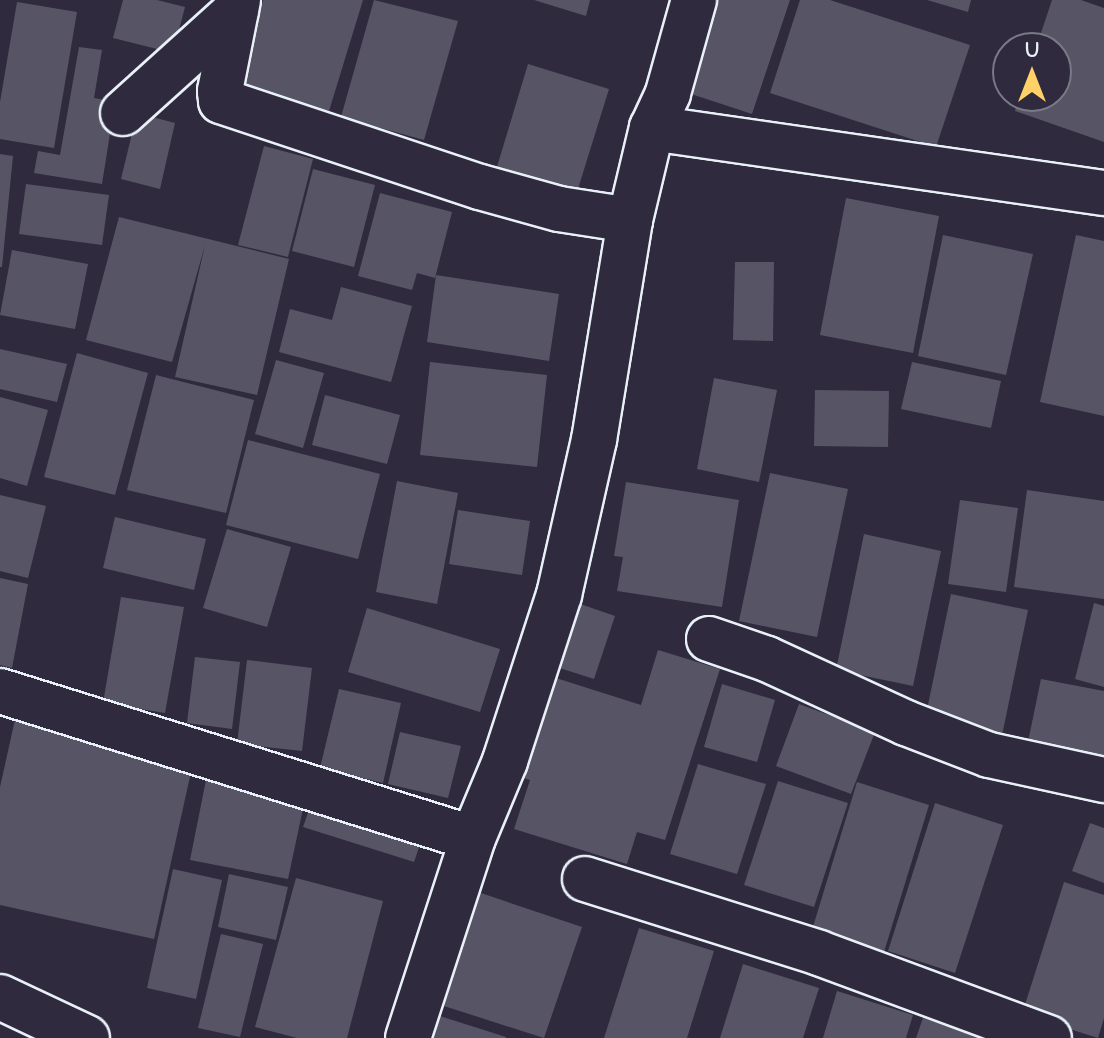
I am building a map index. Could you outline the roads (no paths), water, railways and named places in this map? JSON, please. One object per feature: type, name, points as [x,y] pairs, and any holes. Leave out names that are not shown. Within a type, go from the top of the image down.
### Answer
[{"type":"street","points":[[408,1038],[473,838],[505,761],[559,595],[574,540],[594,440],[630,220],[652,128],[668,93],[694,0]]},
{"type":"street","points":[[237,5],[220,91],[221,101],[480,187],[559,209],[630,220]]},
{"type":"street","points":[[123,113],[237,5]]},
{"type":"street","points":[[652,128],[1104,193]]},
{"type":"street","points":[[709,639],[767,659],[906,723],[989,755],[1104,780]]},
{"type":"street","points":[[0,691],[473,838]]},
{"type":"street","points":[[585,879],[819,953],[1049,1038]]},
{"type":"street","points":[[0,997],[87,1038]]}]
